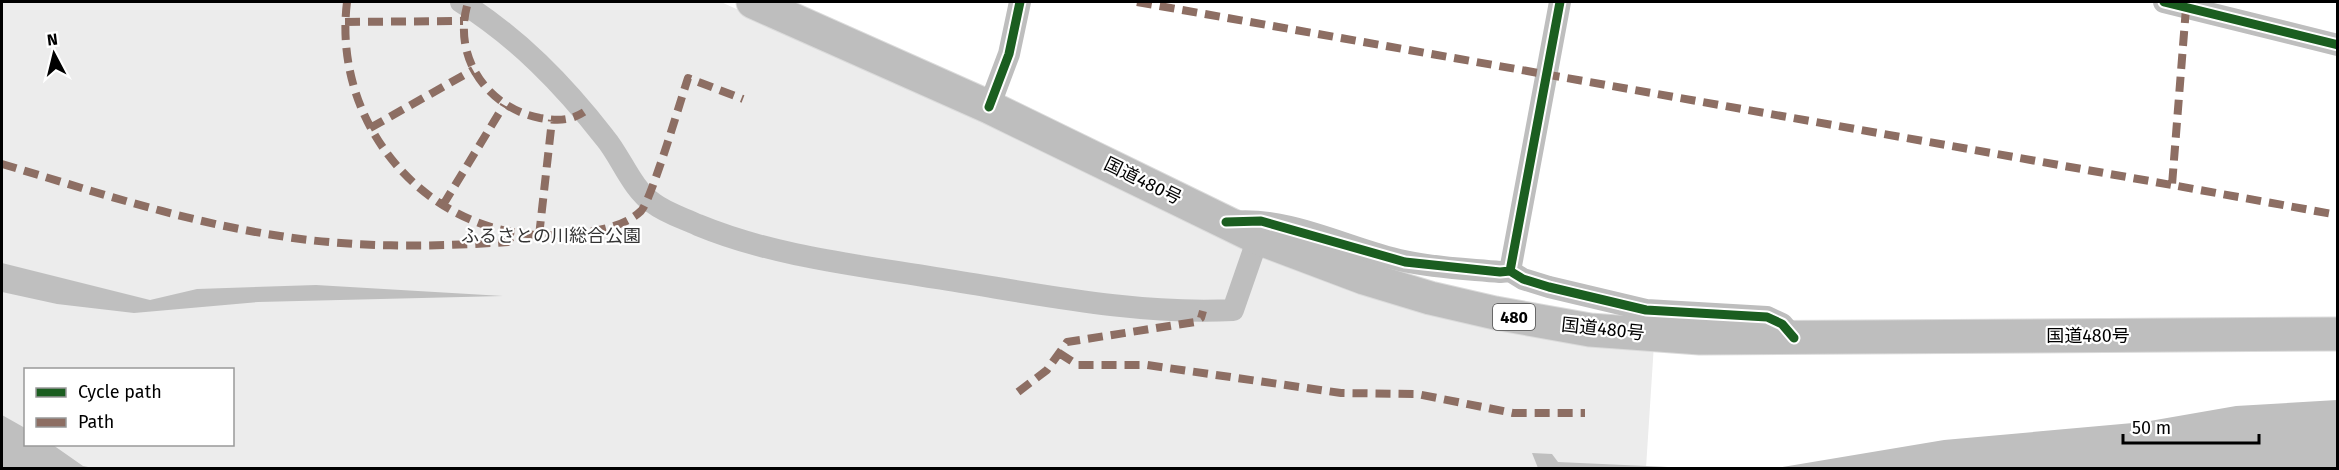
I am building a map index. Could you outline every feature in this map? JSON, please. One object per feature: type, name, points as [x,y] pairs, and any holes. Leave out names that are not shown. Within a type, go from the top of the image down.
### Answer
[{"type":"highway","name":"国道480号","points":[[753,2],[989,107],[1258,238],[1364,278],[1430,298],[1542,322],[1590,330],[1700,338],[2335,332]]},
{"type":"street","points":[[461,2],[504,31],[563,88],[610,143],[647,199],[668,212],[754,246],[1061,298],[1120,306],[1205,311],[1233,310],[1258,238]]},
{"type":"street","points":[[989,107],[1009,54],[1020,2]]},
{"type":"street","points":[[1510,271],[1560,2]]},
{"type":"street","points":[[2164,2],[2337,45]]},
{"type":"street","points":[[1226,222],[1249,220],[1273,223],[1405,262],[1500,272],[1510,271],[1523,279],[1549,287],[1646,310],[1767,317],[1782,324],[1794,338]]},
{"type":"green space","name":"ふるさとの川総合公園","points":[[2,2],[721,2],[1236,237],[1654,344],[1646,468],[2,468]]},
{"type":"shaded area","points":[[2,263],[150,300],[197,289],[316,285],[503,296],[258,302],[134,313],[57,304],[2,292]]},
{"type":"shaded area","points":[[2337,400],[2337,468],[1776,468],[1944,440],[2144,422],[2236,406]]},
{"type":"shaded area","points":[[2,415],[24,427],[24,446],[54,446],[83,466],[93,468],[2,468]]},
{"type":"shaded area","points":[[1532,453],[1552,454],[1558,462],[1690,468],[1538,468]]},
{"type":"marked path","points":[[347,2],[347,50],[356,95],[375,136],[402,172],[436,201],[476,222],[520,233],[568,234],[597,230],[616,225],[634,217],[641,211],[658,170],[688,78],[743,99]]},
{"type":"marked path","points":[[1137,2],[2172,185]]},
{"type":"marked path","points":[[467,6],[464,25],[465,44],[470,62],[490,92],[505,104],[540,118],[563,120],[584,112]]},
{"type":"marked path","points":[[2186,8],[2172,185],[2338,215]]},
{"type":"marked path","points":[[345,22],[463,21]]},
{"type":"marked path","points":[[370,128],[473,70]]},
{"type":"marked path","points":[[443,205],[504,105]]},
{"type":"marked path","points":[[539,236],[552,120]]},
{"type":"marked path","points":[[2,164],[209,223],[308,240],[336,243],[452,245],[508,242],[513,234]]},
{"type":"marked path","points":[[1018,392],[1047,370],[1067,342],[1195,322],[1201,318],[1203,311]]},
{"type":"marked path","points":[[1059,353],[1078,365],[1147,365],[1341,393],[1417,394],[1513,413],[1585,413]]},
{"type":"cycle path","points":[[989,107],[1009,54],[1020,2]]},
{"type":"cycle path","points":[[1226,222],[1261,221],[1405,262],[1500,272],[1510,271],[1560,2]]},
{"type":"cycle path","points":[[2164,2],[2338,45]]},
{"type":"cycle path","points":[[1510,271],[1523,279],[1549,287],[1646,310],[1767,317],[1782,324],[1794,338]]}]
